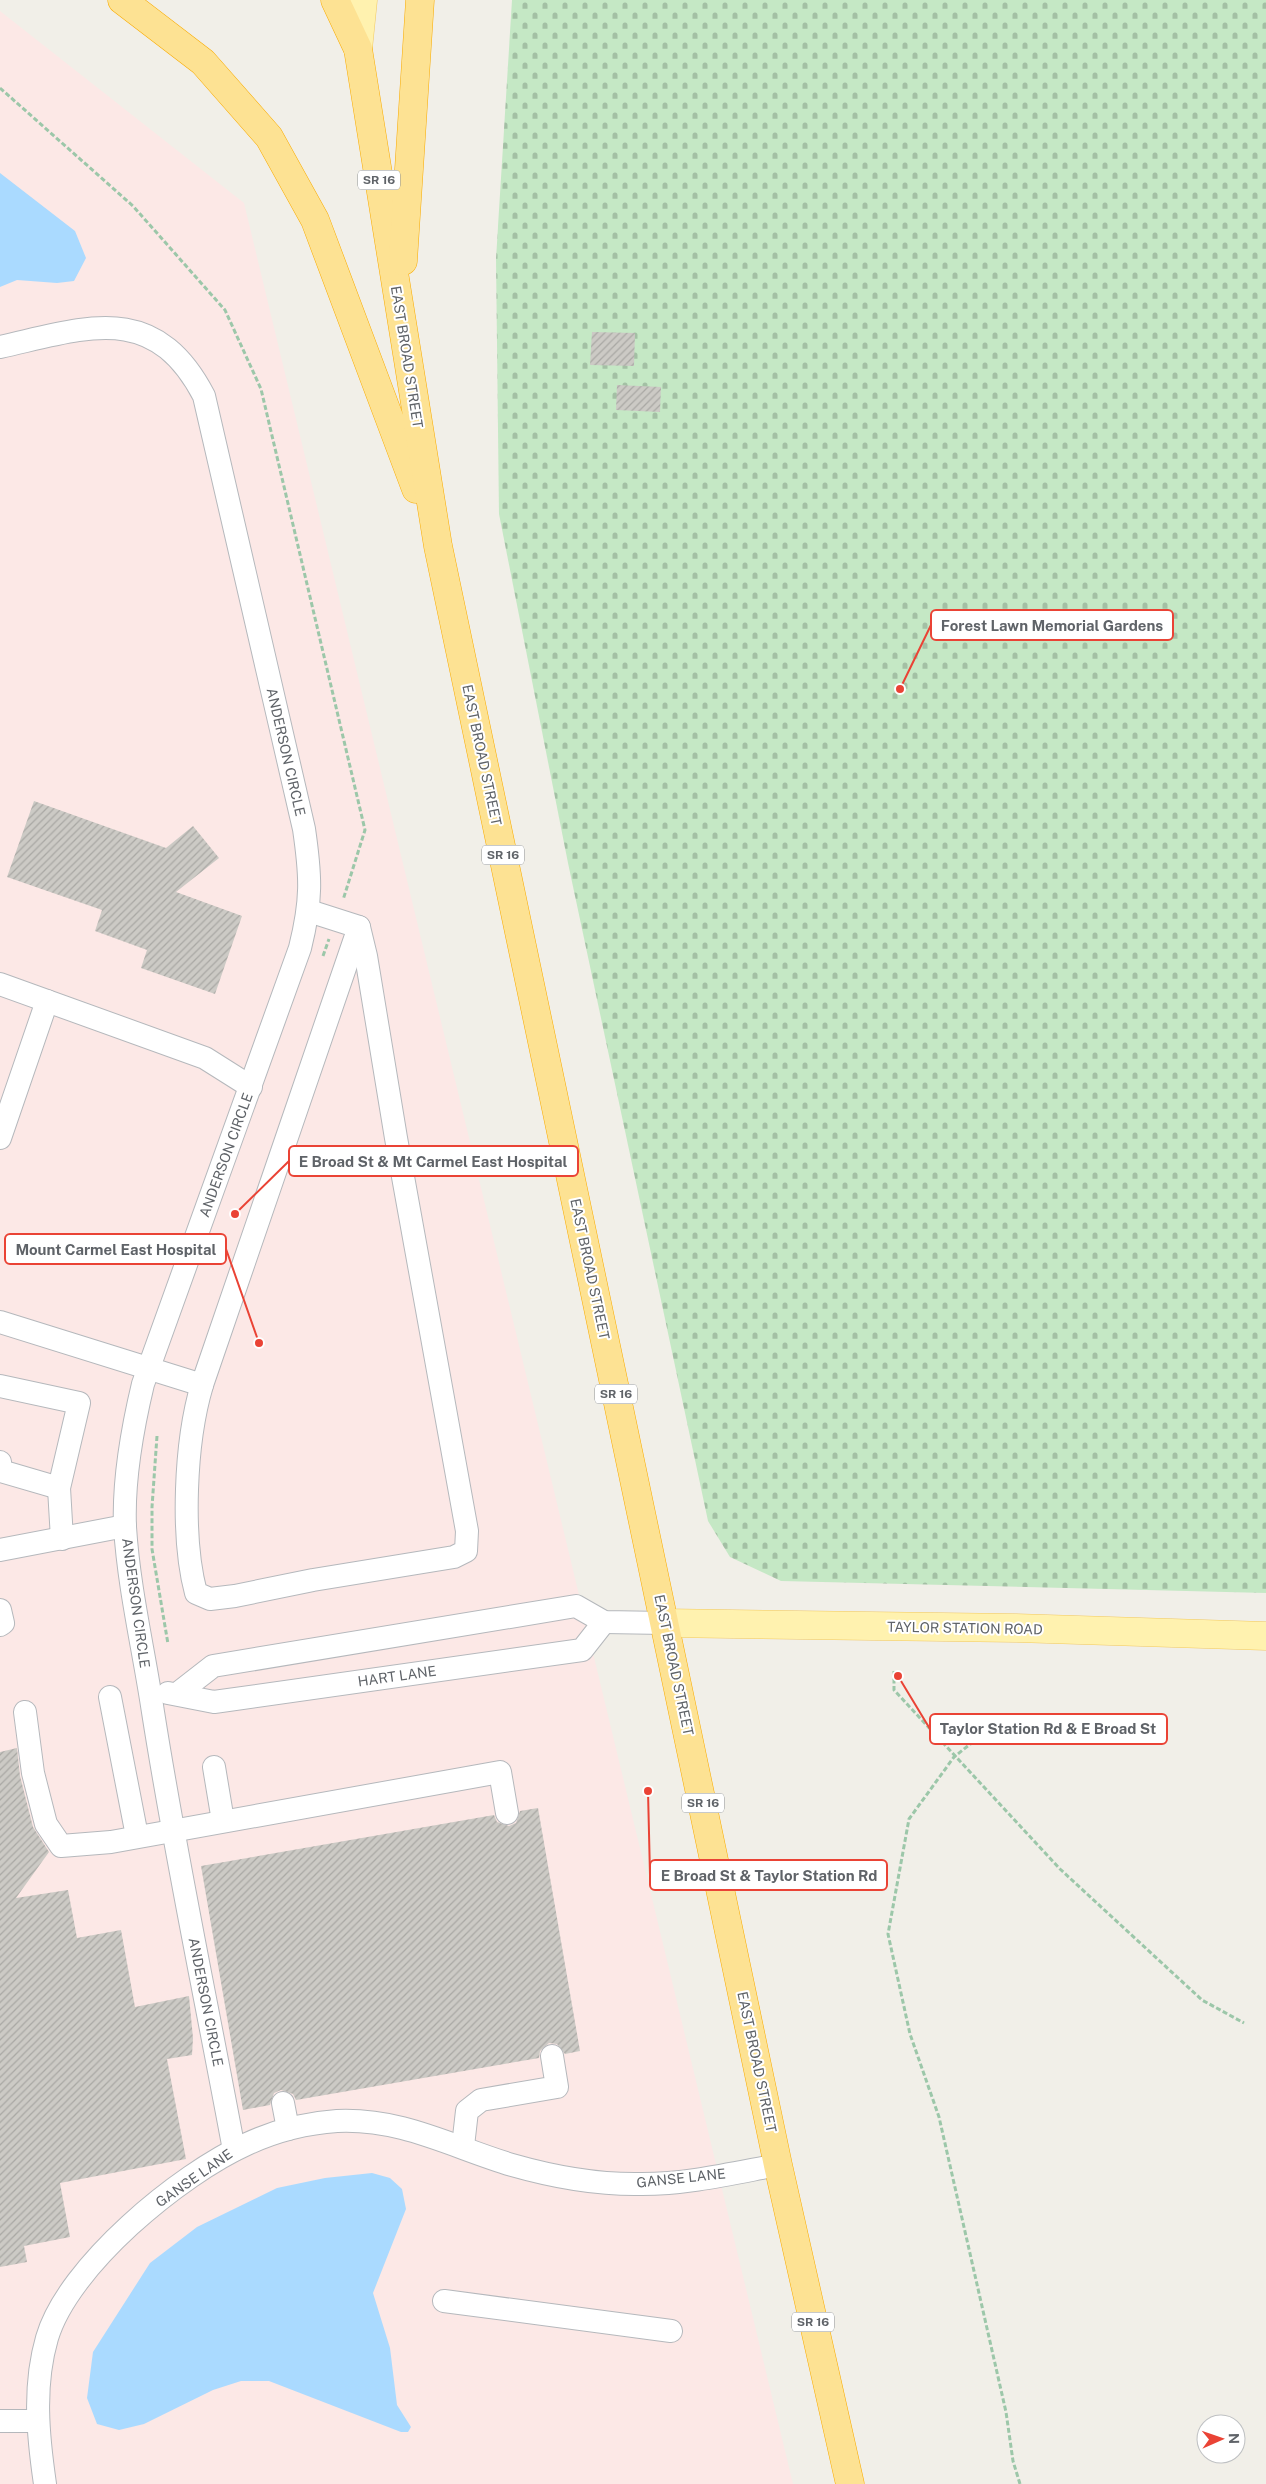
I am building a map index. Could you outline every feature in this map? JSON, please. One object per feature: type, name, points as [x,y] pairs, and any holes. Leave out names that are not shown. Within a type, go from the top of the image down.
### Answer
[{"type":"highway","points":[[122,0],[203,62],[269,137],[315,220],[438,546]]},
{"type":"highway","name":"EAST BROAD STREET","points":[[335,0],[358,48],[438,546],[778,2165],[850,2484]]},
{"type":"highway","points":[[399,312],[420,0]]},
{"type":"main road","name":"EAST BROAD STREET","points":[[358,48],[362,0]]},
{"type":"main road","name":"TAYLOR STATION ROAD","points":[[665,1623],[1014,1628],[1266,1636]]},
{"type":"street","name":"ANDERSON CIRCLE","points":[[0,347],[82,329],[109,327],[139,332],[164,345],[192,373],[204,396],[304,828],[309,865],[309,911],[300,948],[148,1369],[135,1416],[129,1449],[125,1526],[134,1607],[150,1690],[171,1829],[234,2150]]},
{"type":"street","points":[[309,911],[359,927]]},
{"type":"street","points":[[359,927],[366,956],[398,1147],[467,1531],[466,1551],[454,1557],[210,1599],[196,1593],[191,1574],[187,1488],[196,1407],[359,927]]},
{"type":"street","points":[[0,984],[205,1058],[251,1087]]},
{"type":"street","points":[[0,1138],[47,1001]]},
{"type":"street","points":[[0,1322],[202,1386]]},
{"type":"street","points":[[0,1386],[79,1402],[59,1488],[62,1539]]},
{"type":"street","points":[[0,1462],[1,1470],[59,1488]]},
{"type":"street","points":[[0,1550],[125,1526]]},
{"type":"street","points":[[177,1694],[214,1666],[576,1606],[604,1622],[665,1623]]},
{"type":"street","points":[[0,1610],[2,1623],[0,1626]]},
{"type":"street","name":"HART LANE","points":[[150,1690],[214,1702],[582,1650],[604,1622]]},
{"type":"street","points":[[110,1697],[137,1836]]},
{"type":"street","points":[[25,1712],[33,1774],[46,1824],[61,1846],[111,1842],[171,1829],[500,1772],[507,1813]]},
{"type":"street","points":[[214,1767],[223,1821]]},
{"type":"street","points":[[463,2146],[468,2111],[481,2100],[557,2087],[552,2056]]},
{"type":"street","points":[[283,2102],[288,2129]]},
{"type":"street","name":"GANSE LANE","points":[[45,2484],[38,2421],[40,2372],[47,2337],[58,2314],[75,2286],[123,2232],[165,2197],[234,2150],[288,2129],[336,2121],[400,2126],[511,2164],[558,2176],[601,2183],[644,2184],[709,2177],[778,2165]]},
{"type":"street","points":[[444,2302],[671,2331]]},
{"type":"street","points":[[0,2421],[38,2421]]},
{"type":"path","points":[[0,88],[133,206],[225,310],[261,389],[365,830],[320,963]]},
{"type":"path","points":[[157,1428],[152,1507],[152,1549],[168,1644]]},
{"type":"path","points":[[894,1671],[894,1690],[954,1757],[1060,1869],[1202,2000],[1244,2023]]},
{"type":"path","points":[[1003,1718],[954,1757],[909,1819],[888,1934],[910,2034],[939,2117],[1006,2412],[1013,2461],[1020,2484]]},
{"type":"shaded area","points":[[0,11],[244,203],[793,2484],[0,2484]]},
{"type":"green space","points":[[512,0],[1266,0],[1266,1593],[781,1581],[730,1557],[708,1521],[568,863],[499,514],[496,259]]},
{"type":"water","points":[[0,173],[75,231],[86,258],[74,281],[57,283],[17,280],[0,287]]},
{"type":"water","points":[[372,2173],[390,2178],[402,2189],[406,2209],[373,2293],[390,2348],[397,2405],[411,2427],[408,2432],[401,2432],[269,2381],[241,2381],[213,2390],[144,2424],[119,2430],[97,2424],[87,2398],[93,2352],[150,2263],[197,2227],[277,2188],[325,2178]]},
{"type":"building","points":[[592,332],[635,333],[634,366],[590,365]]},
{"type":"building","points":[[617,385],[661,387],[660,412],[616,410]]},
{"type":"building","points":[[34,801],[166,848],[193,826],[219,858],[176,892],[242,916],[215,994],[141,968],[147,950],[95,931],[102,910],[7,877]]},
{"type":"building","points":[[17,1748],[20,1776],[33,1827],[49,1852],[16,1898],[68,1890],[77,1938],[121,1930],[135,2007],[189,1996],[193,2038],[192,2055],[167,2059],[186,2159],[60,2183],[70,2237],[24,2246],[27,2262],[0,2267],[0,1752]]},
{"type":"building","points":[[538,1808],[580,2051],[565,2054],[557,2044],[549,2043],[540,2051],[539,2058],[296,2100],[293,2094],[281,2090],[274,2093],[270,2105],[243,2110],[201,1866],[494,1815],[497,1822],[509,1826],[516,1823],[520,1811]]},
{"type":"place","name":"Forest Lawn Memorial Gardens","points":[[900,689]]},
{"type":"place","name":"E Broad St & Mt Carmel East Hospital","points":[[235,1214]]},
{"type":"place","name":"Mount Carmel East Hospital","points":[[259,1343]]},
{"type":"place","name":"Taylor Station Rd & E Broad St","points":[[898,1676]]},
{"type":"place","name":"E Broad St & Taylor Station Rd","points":[[648,1791]]}]
